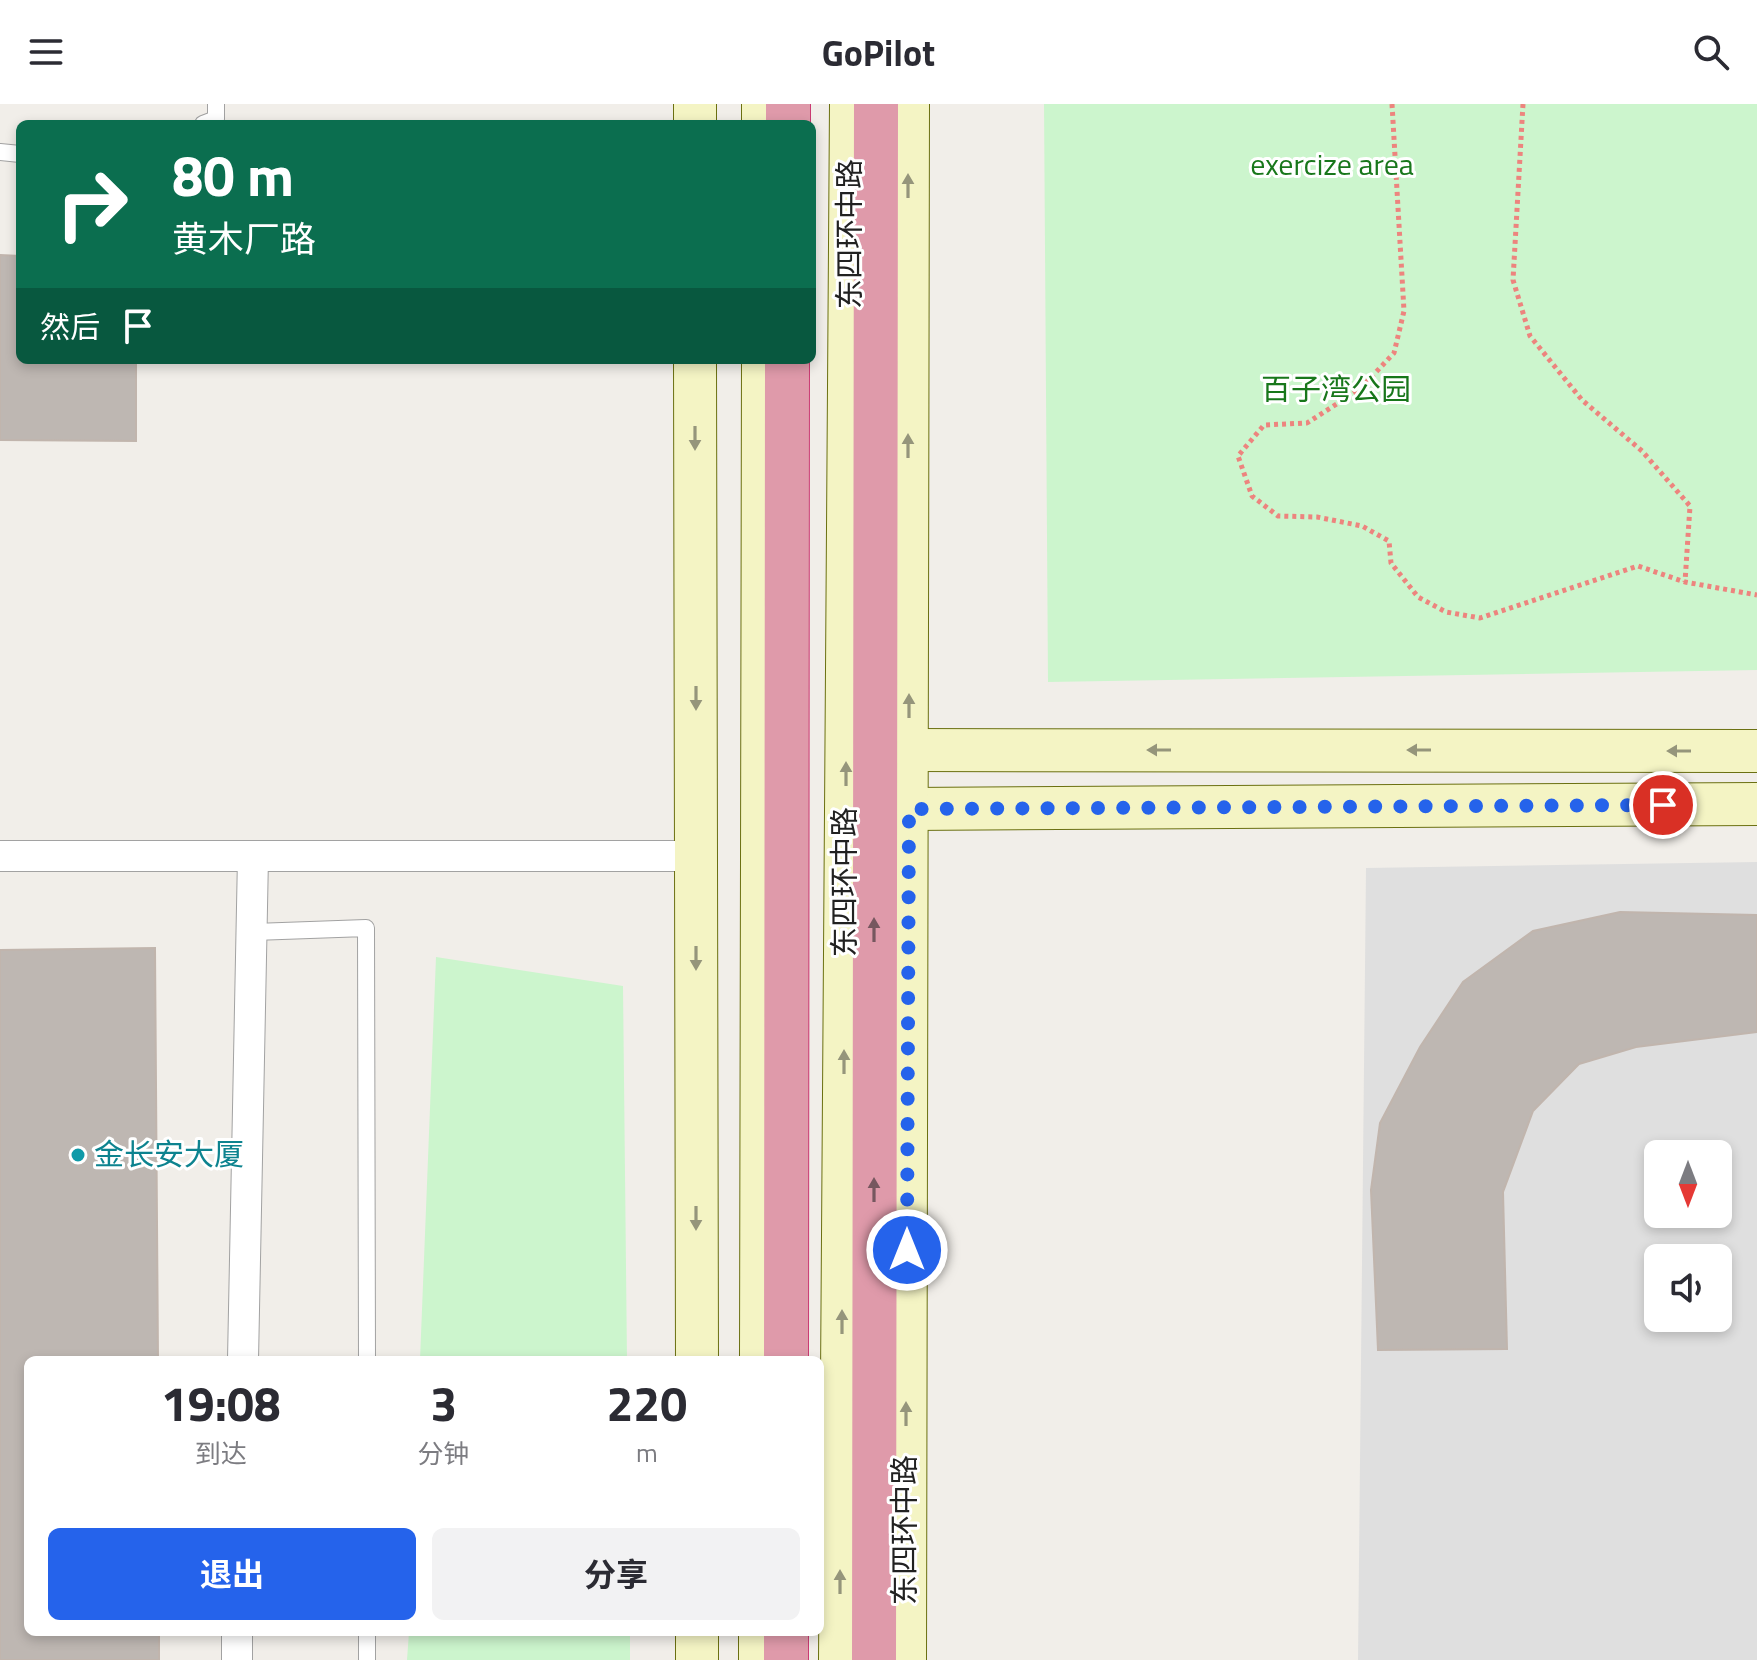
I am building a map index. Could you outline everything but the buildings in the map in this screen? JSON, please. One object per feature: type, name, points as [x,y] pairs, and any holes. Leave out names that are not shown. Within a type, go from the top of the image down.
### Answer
[{"type":"highway","name":"东四环中路","points":[[874,1660],[876,104]]},
{"type":"highway","name":"东四环中路","points":[[786,1356],[787,364]]},
{"type":"highway","points":[[786,1636],[786,1660]]},
{"type":"main road","name":"东四环中路","points":[[840,1660],[851,104]]},
{"type":"main road","name":"东四环中路","points":[[905,1660],[908,104]]},
{"type":"main road","points":[[695,364],[697,1356]]},
{"type":"main road","points":[[761,1356],[763,364]]},
{"type":"main road","points":[[909,750],[1757,751]]},
{"type":"main road","points":[[909,809],[1757,804]]},
{"type":"main road","points":[[697,1636],[697,1660]]},
{"type":"main road","points":[[760,1636],[760,1660]]},
{"type":"street","points":[[0,856],[696,856]]},
{"type":"street","points":[[243,1356],[253,857]]},
{"type":"street","points":[[237,1636],[237,1660]]},
{"type":"lane","points":[[252,932],[366,928],[367,1356]]},
{"type":"lane","points":[[367,1636],[367,1660]]},
{"type":"path","points":[[1392,104],[1404,311],[1394,353],[1360,389],[1307,423],[1264,425],[1238,456],[1252,496],[1278,516],[1317,517],[1362,526],[1389,541],[1391,563],[1409,586],[1418,597],[1446,612],[1480,618],[1638,566],[1685,582],[1757,595]]},
{"type":"path","points":[[1523,104],[1513,280],[1530,336],[1582,400],[1642,451],[1690,506],[1685,582]]},
{"type":"shaded area","points":[[1757,862],[1757,1660],[1358,1660],[1366,868]]},
{"type":"green space","name":"百子湾公园","points":[[1044,104],[1757,104],[1757,670],[1048,682]]},
{"type":"green space","points":[[436,957],[623,986],[627,1356],[420,1356]]},
{"type":"green space","points":[[409,1636],[630,1636],[630,1660],[407,1660]]},
{"type":"place","name":"金长安大厦","points":[[78,1155]]},
{"type":"route","points":[[907,1250],[909,809],[1663,805]]},
{"type":"park label","name":"exercize area","points":[[1332,165]]}]
